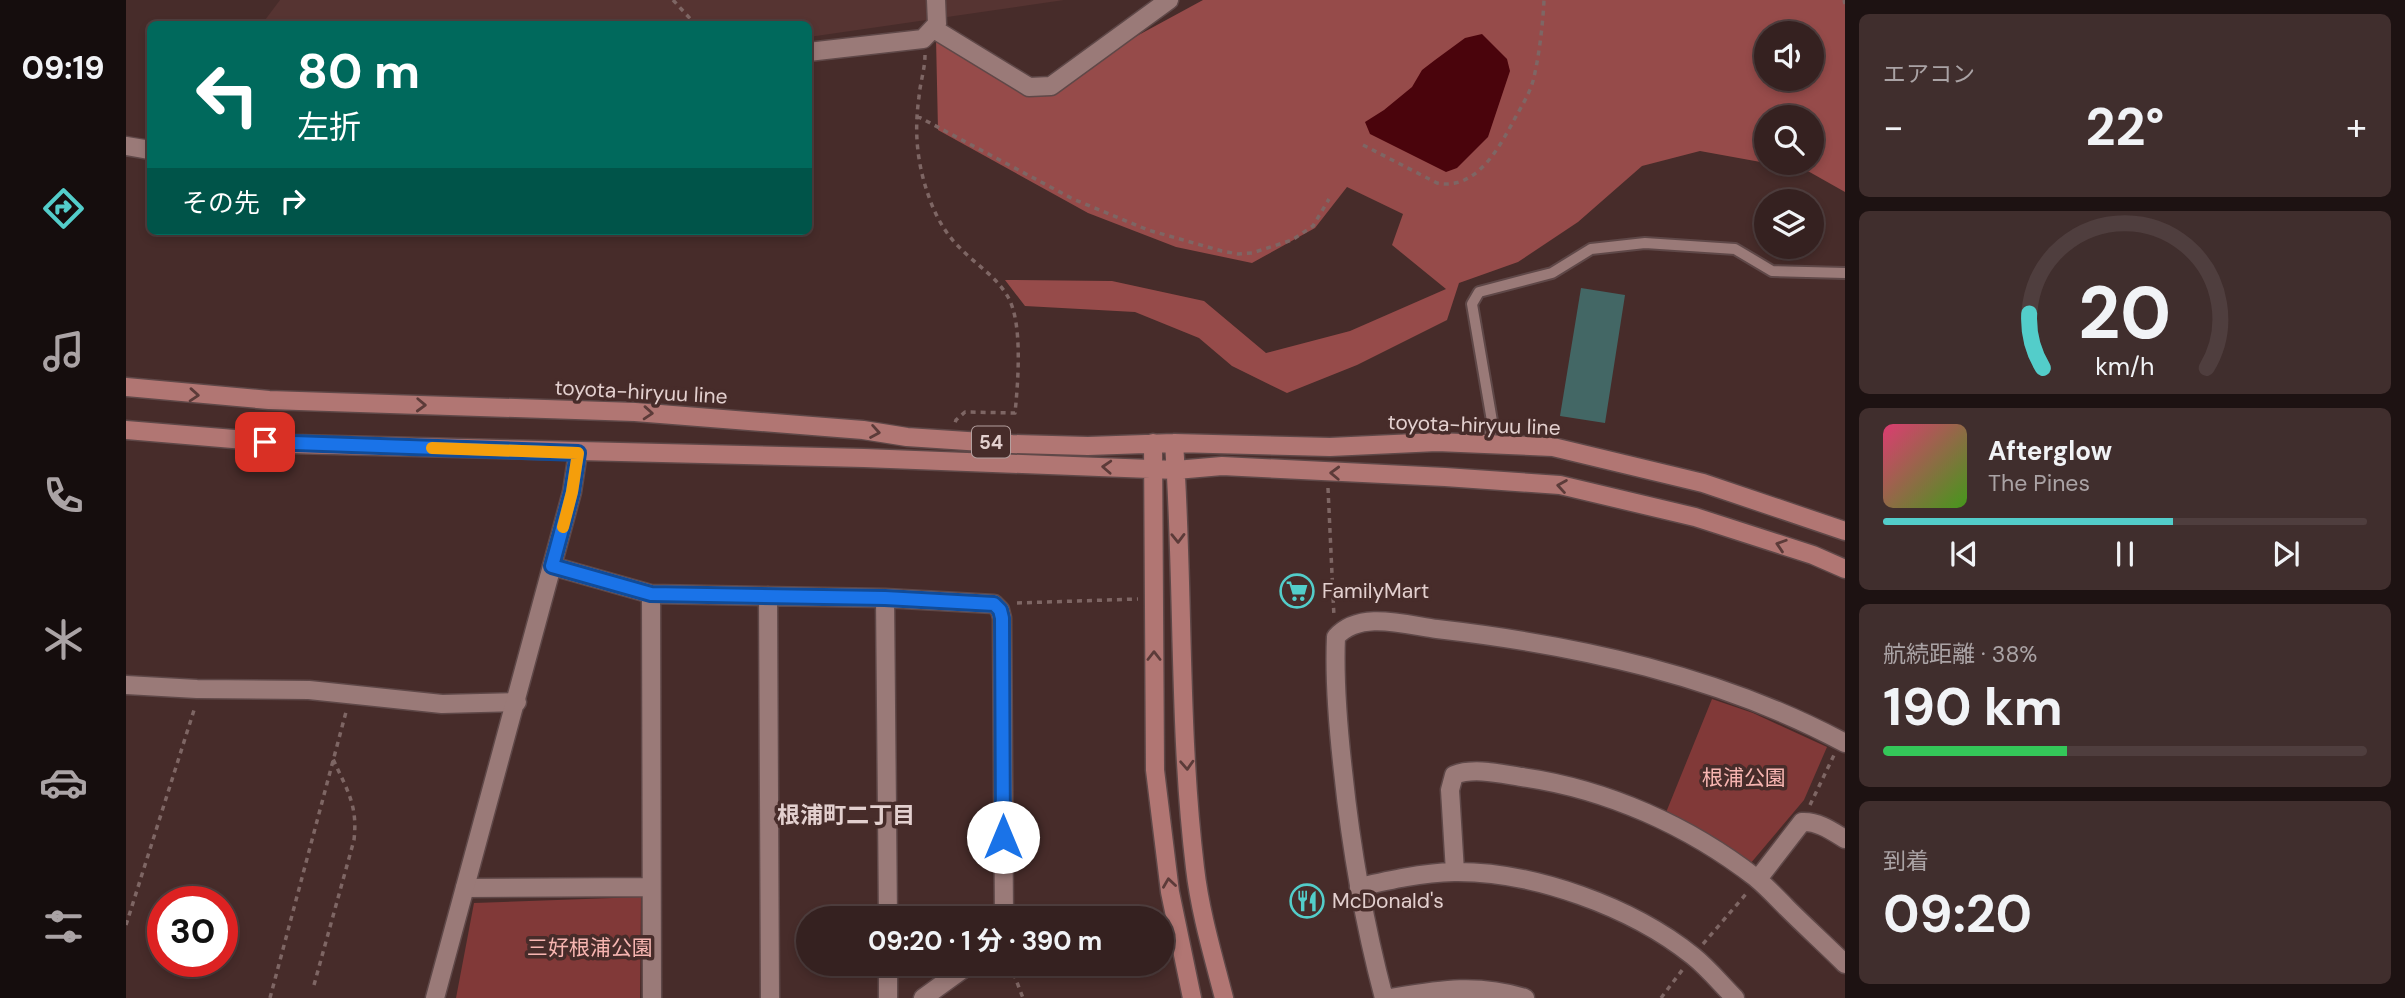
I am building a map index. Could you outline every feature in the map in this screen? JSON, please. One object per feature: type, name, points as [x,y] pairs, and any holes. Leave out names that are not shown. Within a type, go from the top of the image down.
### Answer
[{"type":"main road","name":"toyota-hiryuu line","points":[[126,387],[269,400],[635,412],[863,430],[907,437],[1088,446],[1174,443],[1330,447],[1437,442],[1553,447],[1689,480],[1845,531]]},
{"type":"main road","name":"54","points":[[126,430],[293,444],[864,458],[1176,470],[1222,466],[1560,485],[1695,517],[1813,555],[1845,569]]},
{"type":"main road","points":[[1153,443],[1154,770],[1170,892],[1192,998]]},
{"type":"main road","points":[[1174,443],[1182,693],[1194,856],[1207,934],[1224,998]]},
{"type":"street","points":[[929,34],[937,24],[936,0]]},
{"type":"street","points":[[812,51],[929,34],[1029,87],[1043,88],[1051,86],[1169,0]]},
{"type":"street","points":[[126,146],[147,150]]},
{"type":"street","points":[[435,998],[517,702],[572,492],[578,453]]},
{"type":"street","points":[[552,566],[651,594],[885,598],[994,604],[1000,610],[1002,618],[1004,906]]},
{"type":"street","points":[[651,594],[652,998]]},
{"type":"street","points":[[768,596],[770,998]]},
{"type":"street","points":[[885,598],[888,906]]},
{"type":"street","points":[[1384,998],[1351,845],[1340,741],[1336,637],[1352,624],[1375,622],[1541,643],[1642,665],[1774,710],[1843,742]]},
{"type":"street","points":[[126,685],[309,690],[442,704],[517,702]]},
{"type":"street","points":[[1455,872],[1451,780],[1454,775],[1462,772],[1497,773],[1539,779],[1601,795],[1677,828],[1758,879],[1845,964]]},
{"type":"street","points":[[1758,879],[1802,822],[1828,828],[1845,839]]},
{"type":"street","points":[[1359,887],[1406,876],[1455,872],[1510,876],[1549,884],[1627,915],[1693,956],[1735,998]]},
{"type":"street","points":[[466,888],[651,887]]},
{"type":"street","points":[[888,976],[888,998]]},
{"type":"street","points":[[923,998],[953,976]]},
{"type":"street","points":[[1391,998],[1463,988],[1487,989],[1525,998]]},
{"type":"lane","points":[[1489,444],[1492,421],[1472,304],[1479,292],[1552,272],[1591,249],[1645,243],[1735,249],[1772,271],[1845,273]]},
{"type":"path","points":[[673,0],[692,21]]},
{"type":"path","points":[[1363,145],[1437,183],[1452,184],[1466,180],[1497,153],[1528,93],[1537,62],[1544,0]]},
{"type":"path","points":[[929,34],[915,136],[920,170],[929,199],[943,227],[958,247],[997,281],[1010,299],[1018,341],[1019,369],[1015,413],[965,412],[956,420],[954,440]]},
{"type":"path","points":[[917,116],[1073,199],[1148,230],[1222,251],[1252,253],[1292,240],[1313,226],[1329,199]]},
{"type":"path","points":[[1328,472],[1332,605],[1336,637]]},
{"type":"path","points":[[994,604],[1154,598]]},
{"type":"path","points":[[126,925],[181,756],[197,699],[197,689]]},
{"type":"path","points":[[270,998],[351,695]]},
{"type":"path","points":[[1802,822],[1843,742]]},
{"type":"path","points":[[314,985],[354,840],[356,821],[351,798],[333,759]]},
{"type":"path","points":[[1661,998],[1758,879]]},
{"type":"path","points":[[1015,976],[1023,998]]},
{"type":"shaded area","points":[[280,0],[1064,0],[812,37],[812,21],[264,21]]},
{"type":"shaded area","points":[[1203,0],[1845,0],[1845,192],[1815,175],[1824,175],[1824,105],[1754,105],[1754,161],[1700,151],[1642,166],[1578,222],[1518,262],[1459,283],[1447,320],[1357,365],[1287,393],[1232,366],[1199,338],[1135,312],[1025,306],[1005,280],[1112,281],[1204,301],[1266,353],[1350,331],[1446,289],[1392,245],[1403,214],[1347,187],[1315,228],[1252,263],[1176,247],[1088,213],[938,130],[936,38],[1026,95],[1044,93],[1122,44]]},
{"type":"shaded area","points":[[1482,34],[1507,59],[1510,71],[1488,137],[1457,168],[1446,172],[1370,134],[1365,122],[1412,87],[1422,70],[1465,38]]},
{"type":"green space","name":"根浦公園","points":[[1712,699],[1753,713],[1827,747],[1804,800],[1750,864],[1704,831],[1665,815]]},
{"type":"green space","name":"三好根浦公園","points":[[641,897],[640,998],[456,998],[474,903]]},
{"type":"building","points":[[1581,288],[1625,295],[1605,423],[1560,416]]},
{"type":"slow traffic","points":[[432,448],[578,453],[563,527]]},
{"type":"place","name":"FamilyMart","points":[[1297,591]]},
{"type":"place","name":"McDonald's","points":[[1307,901]]},
{"type":"district","name":"根浦町二丁目","points":[[846,815]]},
{"type":"route","points":[[265,442],[578,453],[572,492],[552,566],[651,594],[885,598],[994,604],[1000,610],[1002,618],[1003,837]]}]
